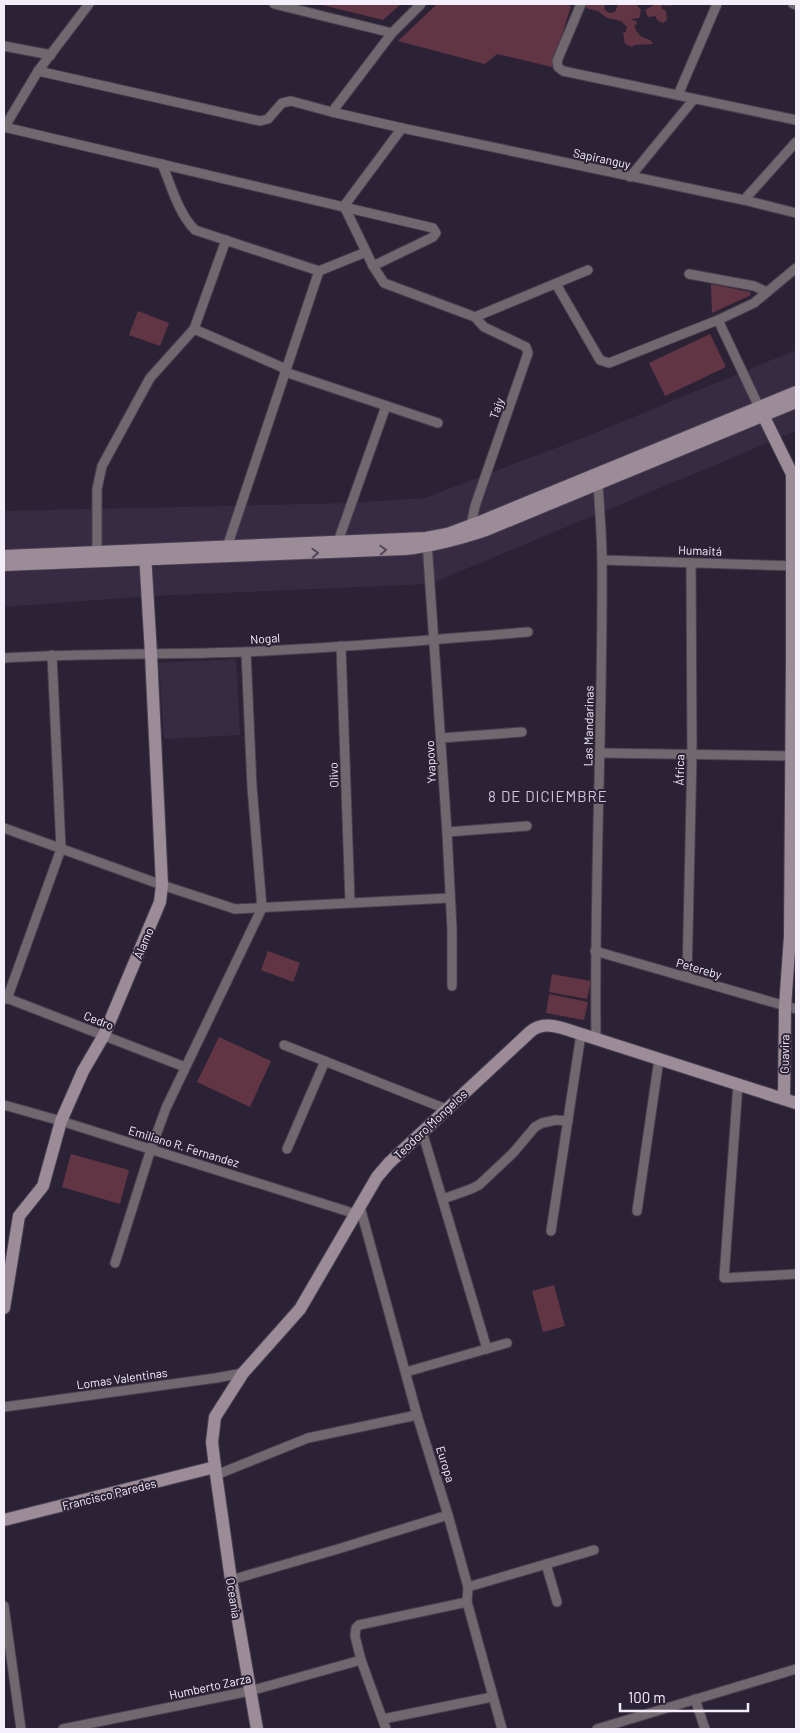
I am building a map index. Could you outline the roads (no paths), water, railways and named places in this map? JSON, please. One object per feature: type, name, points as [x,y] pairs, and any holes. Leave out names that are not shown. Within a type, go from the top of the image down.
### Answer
[{"type":"street","points":[[89,4],[38,71],[4,128],[434,228],[436,232],[433,237],[373,266]]},
{"type":"street","points":[[274,4],[392,33]]},
{"type":"street","points":[[332,112],[392,33],[422,4]]},
{"type":"street","points":[[581,4],[557,61],[558,67],[563,72],[796,120]]},
{"type":"street","points":[[678,95],[717,4]]},
{"type":"street","points":[[4,46],[50,55]]},
{"type":"street","name":"Sapiranguy","points":[[38,71],[260,121],[268,119],[286,101],[291,100],[332,112],[402,128],[744,200],[796,213]]},
{"type":"street","points":[[630,177],[694,99]]},
{"type":"street","points":[[344,206],[402,128]]},
{"type":"street","points":[[744,200],[796,142]]},
{"type":"street","points":[[162,164],[189,224],[195,230],[319,270],[366,252]]},
{"type":"street","name":"Tajy","points":[[344,206],[373,266],[384,283],[475,317],[484,327],[526,347],[528,353],[475,506],[470,530]]},
{"type":"street","points":[[97,552],[97,489],[102,466],[144,388],[156,371],[194,329],[226,240]]},
{"type":"street","points":[[556,284],[600,360],[604,363],[609,363],[718,320],[754,303],[796,268]]},
{"type":"street","points":[[225,552],[319,270]]},
{"type":"street","points":[[475,317],[588,270]]},
{"type":"street","points":[[689,274],[754,286],[767,292]]},
{"type":"street","points":[[718,320],[761,412]]},
{"type":"street","points":[[194,329],[286,370],[438,423]]},
{"type":"street","points":[[761,412],[796,392]]},
{"type":"street","points":[[4,565],[145,555],[450,542],[470,530],[761,412],[796,402]]},
{"type":"street","points":[[336,547],[386,406]]},
{"type":"street","name":"Guavira","points":[[761,412],[794,474],[793,936],[791,1008],[784,1099]]},
{"type":"street","name":"Las Mandarinas","points":[[596,1038],[595,951],[602,560],[598,479]]},
{"type":"street","name":"Yvapovo","points":[[427,542],[447,832],[452,929],[452,986]]},
{"type":"street","points":[[4,556],[97,552],[145,555]]},
{"type":"street","name":"Álamo","points":[[4,1308],[19,1216],[43,1186],[62,1121],[83,1071],[104,1035],[160,902],[162,885],[152,654],[145,555]]},
{"type":"street","name":"Humaitá","points":[[602,560],[795,566]]},
{"type":"street","name":"África","points":[[687,977],[692,754],[691,563]]},
{"type":"street","name":"Nogal","points":[[4,658],[52,655],[246,652],[528,632]]},
{"type":"street","name":"Olivo","points":[[341,646],[350,902]]},
{"type":"street","points":[[115,1263],[166,1108],[262,908],[252,787],[246,652]]},
{"type":"street","points":[[5,998],[61,849],[52,655]]},
{"type":"street","points":[[441,738],[522,732]]},
{"type":"street","points":[[600,753],[794,756]]},
{"type":"street","points":[[447,832],[527,826]]},
{"type":"street","points":[[4,828],[162,885],[235,909],[449,898]]},
{"type":"street","name":"Petereby","points":[[595,951],[791,1008]]},
{"type":"street","name":"Cedro","points":[[5,998],[185,1066]]},
{"type":"street","name":"Teodoro Mongelos","points":[[215,1471],[212,1442],[215,1417],[243,1373],[300,1309],[377,1177],[446,1108],[536,1027],[548,1025],[596,1038],[796,1103]]},
{"type":"street","points":[[551,1231],[581,1034]]},
{"type":"street","points":[[284,1045],[446,1108]]},
{"type":"street","points":[[637,1211],[659,1059]]},
{"type":"street","points":[[287,1149],[325,1061]]},
{"type":"street","points":[[738,1084],[724,1278],[796,1274]]},
{"type":"street","name":"Emiliano R. Fernandez","points":[[4,1105],[358,1210]]},
{"type":"street","points":[[443,1199],[479,1185],[513,1153],[535,1127],[542,1123],[556,1120],[568,1121]]},
{"type":"street","points":[[422,1131],[487,1349]]},
{"type":"street","name":"Europa","points":[[358,1210],[468,1587],[467,1602],[502,1729]]},
{"type":"street","points":[[406,1372],[506,1343]]},
{"type":"street","name":"Lomas Valentinas","points":[[4,1406],[243,1373]]},
{"type":"street","points":[[215,1471],[308,1438],[417,1415]]},
{"type":"street","name":"Francisco Paredes","points":[[4,1520],[215,1471]]},
{"type":"street","name":"Oceanía","points":[[215,1471],[231,1580],[257,1729]]},
{"type":"street","points":[[231,1580],[448,1516]]},
{"type":"street","points":[[468,1587],[594,1550]]},
{"type":"street","points":[[546,1564],[558,1602]]},
{"type":"street","points":[[386,1729],[361,1660],[355,1636],[356,1628],[359,1625],[467,1602]]},
{"type":"street","points":[[4,1606],[21,1729]]},
{"type":"street","name":"Humberto Zarza","points":[[63,1729],[250,1691],[361,1660]]},
{"type":"street","points":[[602,1729],[796,1669]]},
{"type":"street","points":[[383,1719],[492,1697]]},
{"type":"street","points":[[695,1699],[705,1729]]},
{"type":"district","name":"8 DE DICIEMBRE","points":[[548,796]]}]
